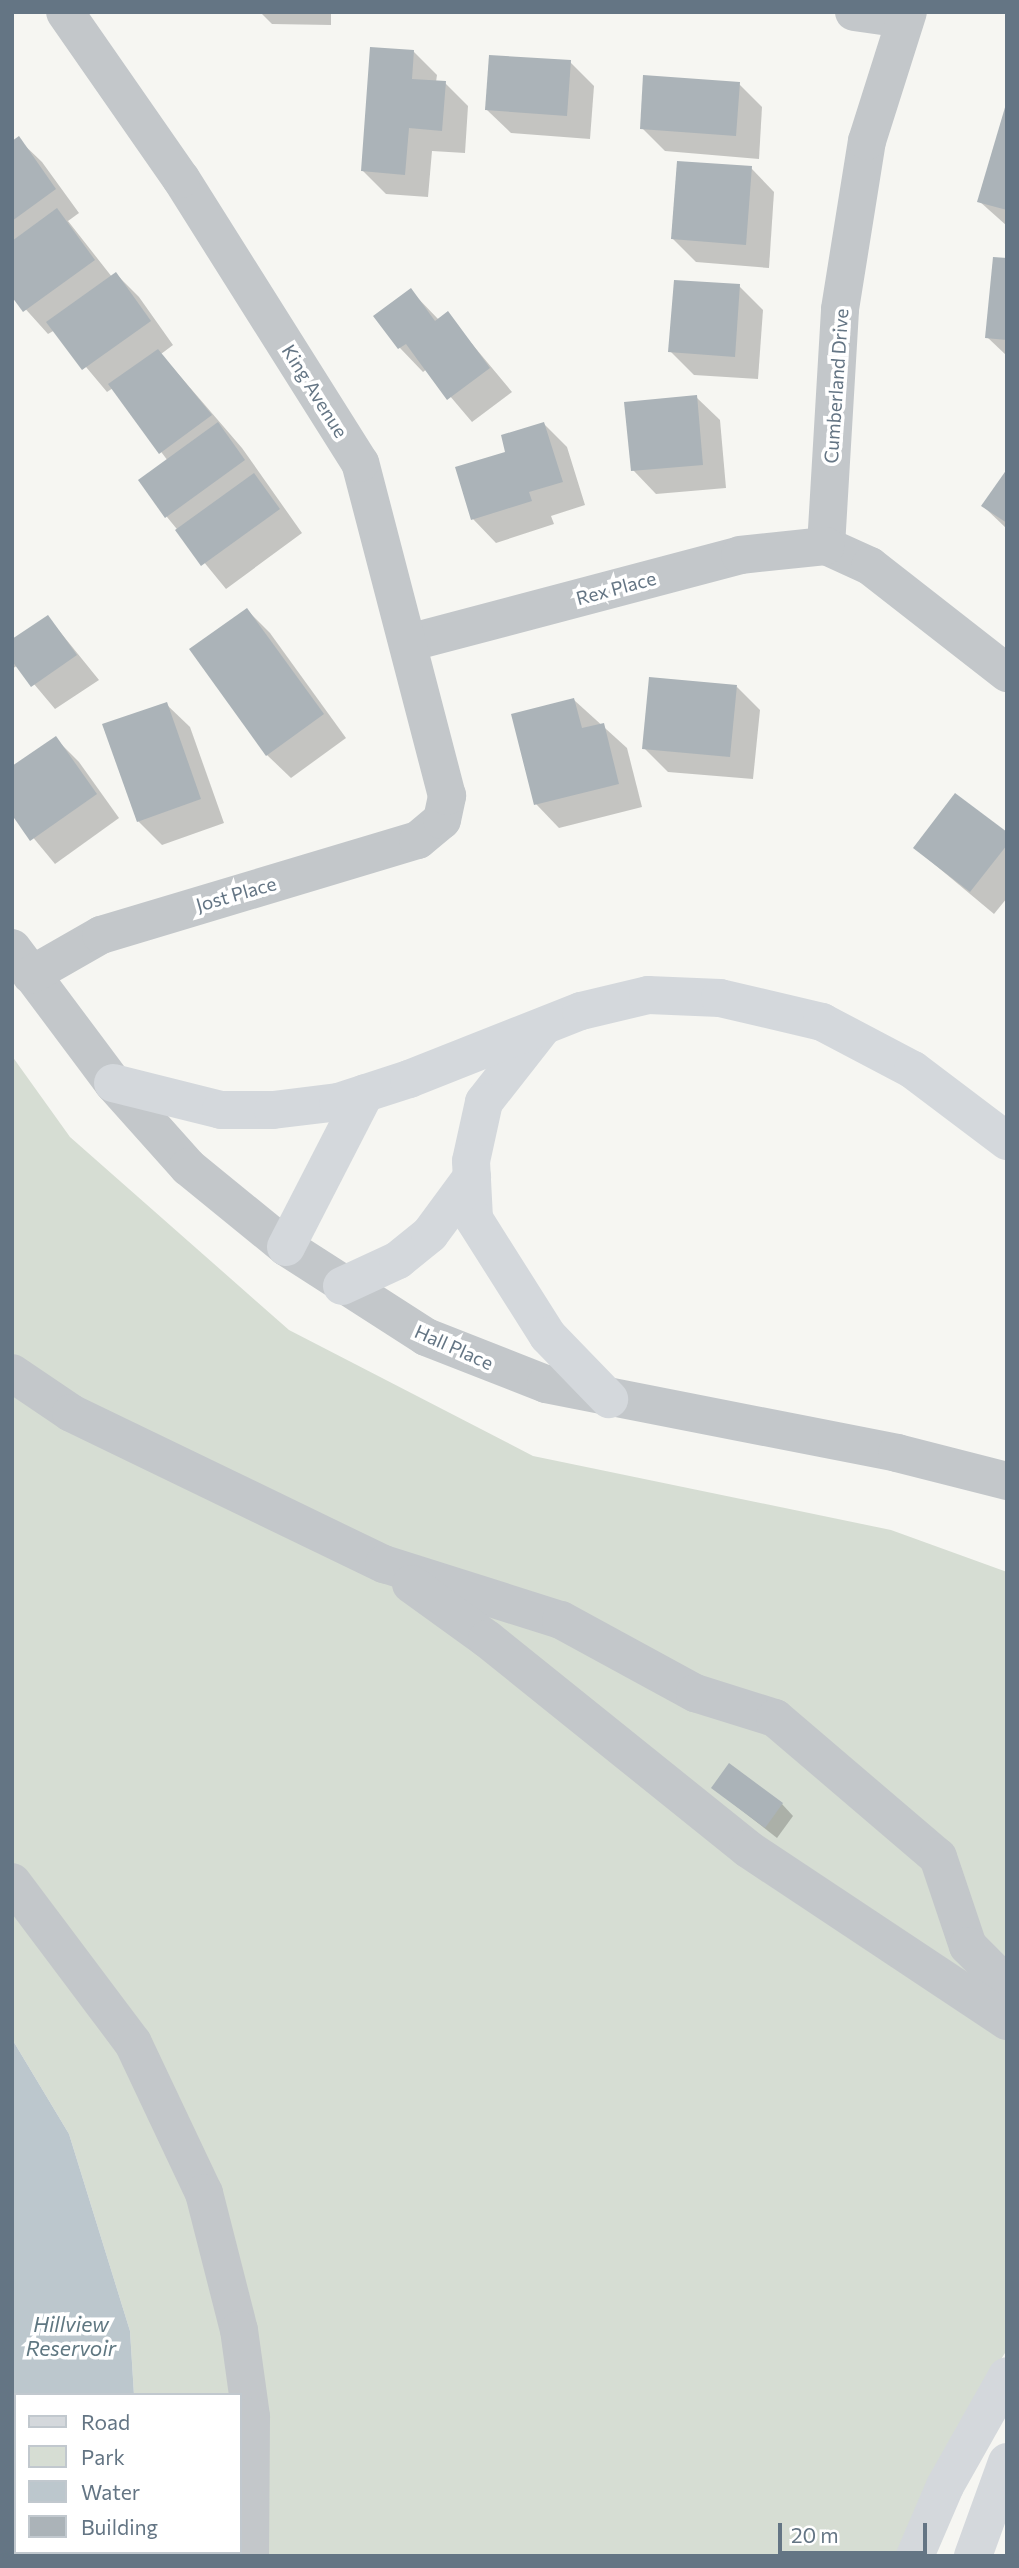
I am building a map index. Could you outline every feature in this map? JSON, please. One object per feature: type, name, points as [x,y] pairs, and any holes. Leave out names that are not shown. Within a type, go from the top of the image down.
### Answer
[{"type":"main road","points":[[113,1083],[221,1110],[273,1110],[338,1102],[542,1028],[581,1011],[648,996],[720,998],[822,1022],[913,1070],[1007,1142]]},
{"type":"main road","points":[[542,1028],[484,1102],[471,1161],[474,1219],[509,1279],[548,1336],[609,1399]]},
{"type":"main road","points":[[286,1247],[365,1093]]},
{"type":"main road","points":[[342,1286],[398,1260],[430,1234],[472,1177]]},
{"type":"main road","points":[[915,2556],[944,2486],[1007,2376]]},
{"type":"main road","points":[[973,2556],[1007,2462]]},
{"type":"street","name":"King Avenue","points":[[65,12],[181,179],[360,463],[443,769],[447,796],[442,820]]},
{"type":"street","points":[[854,12],[906,16]]},
{"type":"street","name":"Cumberland Drive","points":[[826,546],[841,309],[867,141],[906,16]]},
{"type":"street","name":"Rex Place","points":[[408,643],[740,555],[826,546]]},
{"type":"street","points":[[826,546],[870,566],[1007,673]]},
{"type":"street","name":"Jost Place","points":[[22,961],[101,935],[404,846],[428,835],[442,820]]},
{"type":"street","name":"Hall Place","points":[[22,961],[113,1083],[188,1167],[286,1247],[342,1286],[426,1337],[546,1384],[609,1399],[897,1453],[1007,1481]]},
{"type":"street","points":[[12,1373],[71,1413],[384,1564],[561,1620],[695,1693],[775,1718],[938,1857],[968,1946],[1007,1985]]},
{"type":"street","points":[[384,1564],[486,1639],[748,1849],[1007,2021]]},
{"type":"street","points":[[12,1882],[133,2043],[204,2193],[240,2330],[251,2417],[250,2556]]},
{"type":"green space","name":"Hillview Reservoir","points":[[12,1056],[70,1137],[289,1330],[533,1456],[891,1530],[1007,1572],[1007,2350],[966,2413],[905,2556],[142,2556],[242,2554],[242,2393],[134,2393],[130,2331],[69,2134],[12,2039]]},
{"type":"water","name":"Hillview Reservoir","points":[[12,2039],[69,2134],[130,2331],[134,2393],[14,2393],[14,2554],[142,2556],[12,2556]]},
{"type":"building","points":[[370,47],[414,50],[412,79],[446,81],[442,131],[409,128],[405,175],[361,171]]},
{"type":"building","points":[[489,55],[571,60],[567,116],[485,110]]},
{"type":"building","points":[[643,75],[740,82],[736,136],[640,129]]},
{"type":"building","points":[[1007,104],[1007,210],[977,202]]},
{"type":"building","points":[[19,136],[56,189],[12,221],[12,141]]},
{"type":"building","points":[[677,161],[752,166],[746,245],[671,239]]},
{"type":"building","points":[[57,208],[95,260],[23,312],[12,297],[12,241]]},
{"type":"building","points":[[993,257],[1007,258],[1007,340],[985,338]]},
{"type":"building","points":[[116,272],[151,321],[82,370],[46,322]]},
{"type":"building","points":[[674,280],[740,284],[735,357],[668,352]]},
{"type":"building","points":[[411,288],[435,321],[448,311],[490,368],[447,400],[406,344],[398,349],[373,316]]},
{"type":"building","points":[[158,349],[212,415],[159,454],[108,384]]},
{"type":"building","points":[[697,395],[703,465],[631,471],[624,402]]},
{"type":"building","points":[[218,422],[245,460],[165,518],[138,480]]},
{"type":"building","points":[[544,422],[563,482],[529,492],[532,501],[471,520],[455,467],[505,452],[501,435]]},
{"type":"building","points":[[1007,469],[1007,523],[981,506]]},
{"type":"building","points":[[254,473],[280,509],[201,566],[175,530]]},
{"type":"building","points":[[247,608],[324,714],[266,756],[189,649]]},
{"type":"building","points":[[48,615],[77,655],[31,687],[12,661],[12,639]]},
{"type":"building","points":[[649,677],[737,685],[730,757],[642,749]]},
{"type":"building","points":[[574,698],[582,728],[604,723],[619,784],[534,805],[511,714]]},
{"type":"building","points":[[167,702],[201,799],[137,822],[102,724]]},
{"type":"building","points":[[56,736],[97,794],[30,841],[12,815],[12,766]]},
{"type":"building","points":[[955,793],[1007,832],[1007,845],[970,892],[913,848]]},
{"type":"building","points":[[729,1763],[783,1803],[765,1828],[711,1788]]}]
